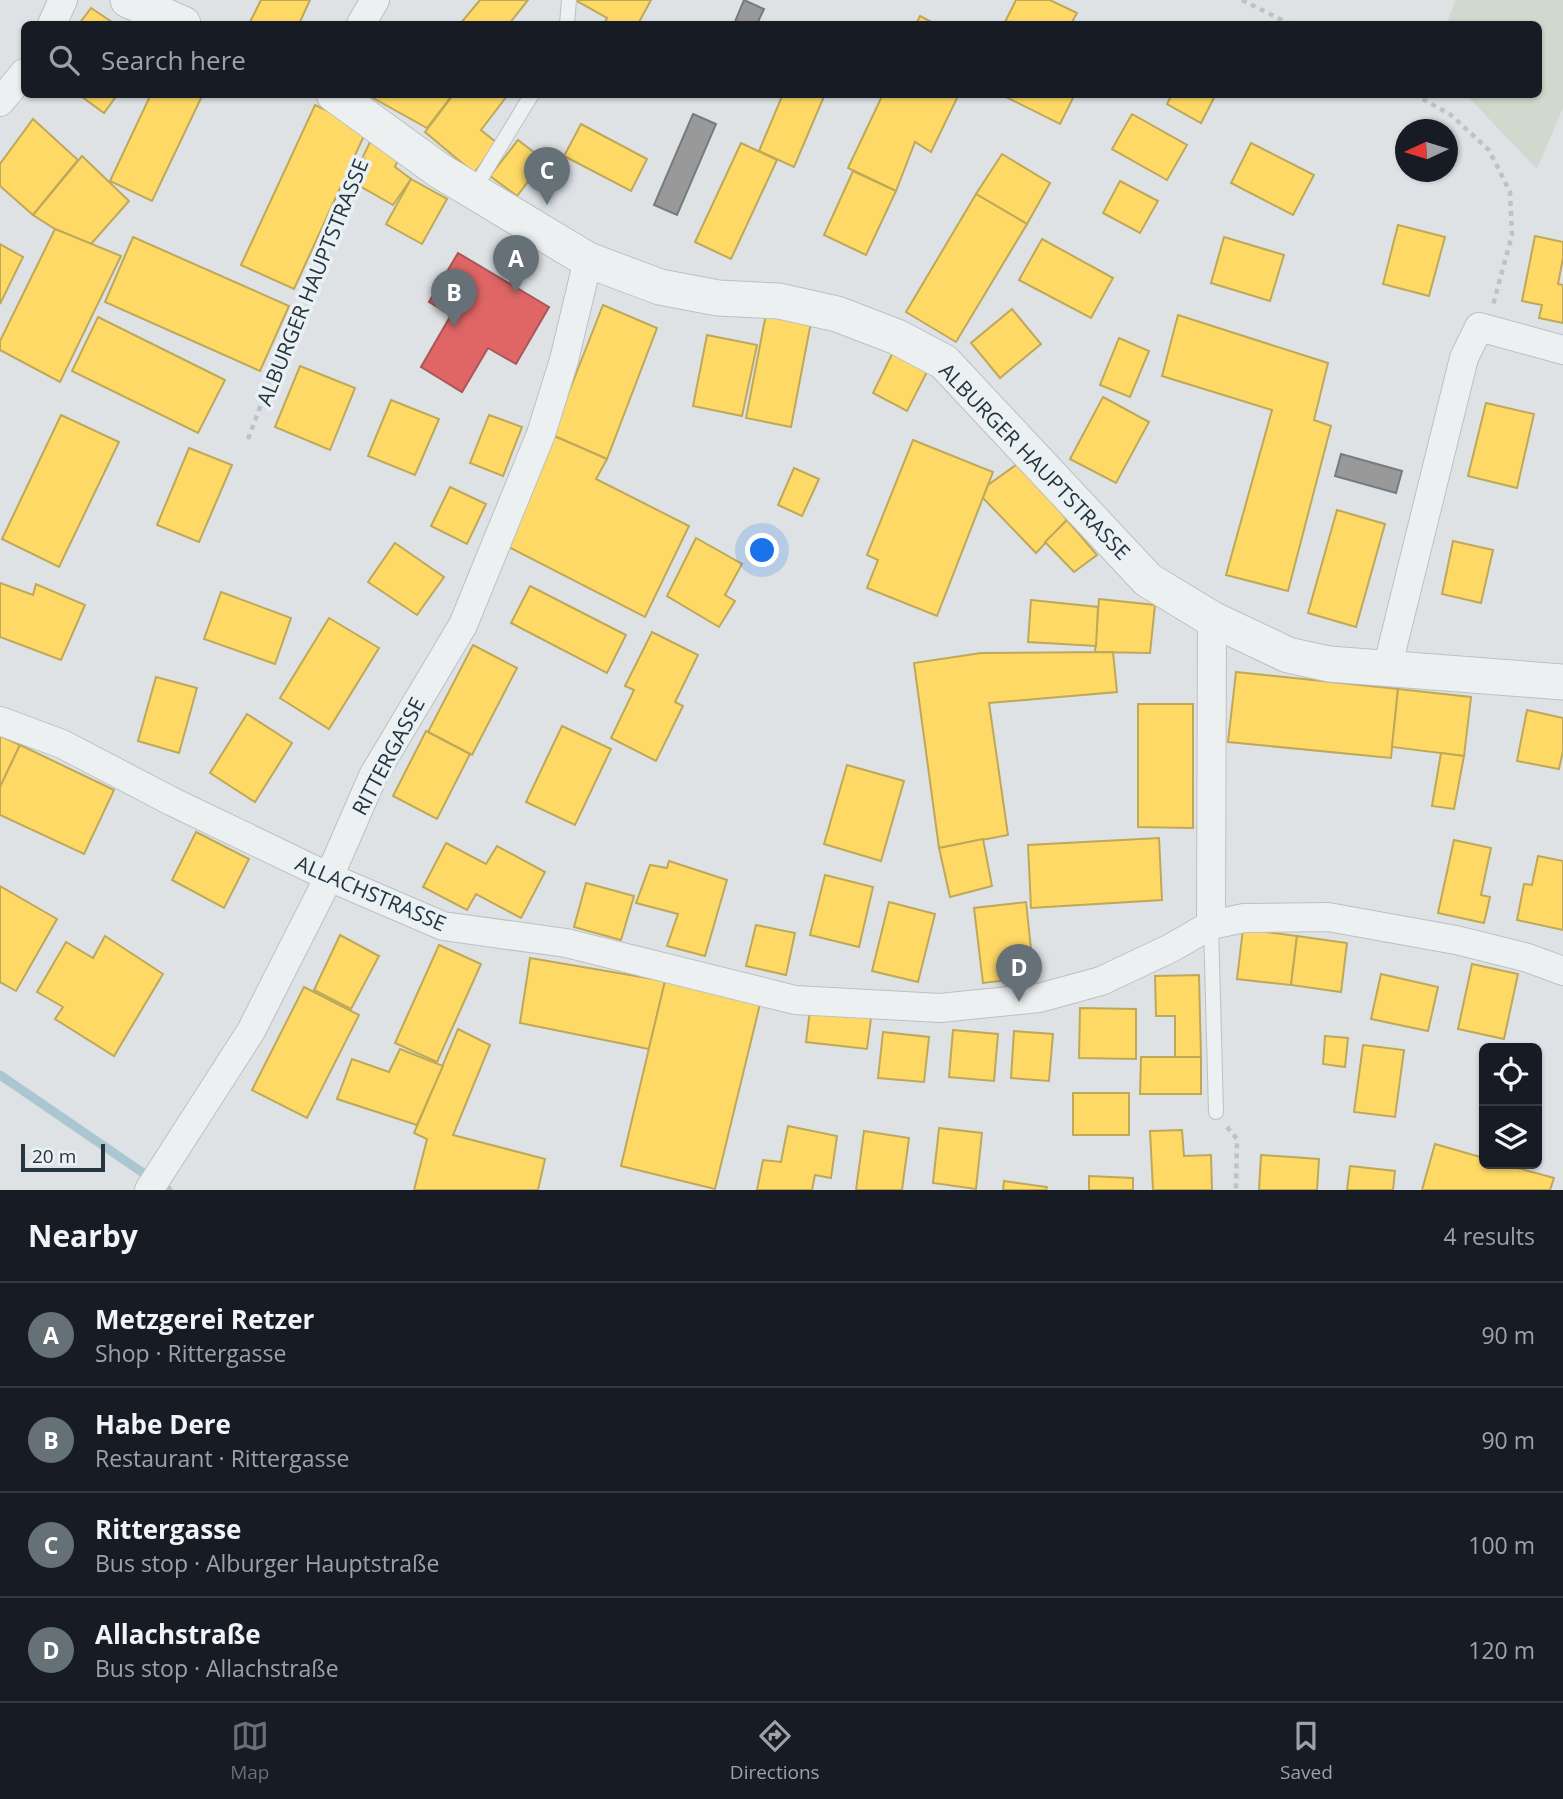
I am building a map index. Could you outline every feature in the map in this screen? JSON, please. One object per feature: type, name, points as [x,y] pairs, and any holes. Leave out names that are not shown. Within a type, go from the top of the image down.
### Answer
[{"type":"street","points":[[53,21],[63,0]]},
{"type":"street","points":[[128,0],[176,21]]},
{"type":"street","points":[[363,21],[375,0]]},
{"type":"street","points":[[0,102],[21,77]]},
{"type":"street","name":"ALBURGER HAUPTSTRASSE","points":[[340,98],[440,171],[588,260],[660,287],[718,298],[779,301],[837,314],[897,337],[944,362],[1148,580],[1212,619],[1288,655],[1329,664],[1563,682]]},
{"type":"street","name":"RITTERGASSE","points":[[149,1190],[251,1031],[329,877],[373,776],[463,625],[541,434],[565,360],[588,260]]},
{"type":"street","points":[[1387,669],[1464,358],[1479,327],[1563,350]]},
{"type":"street","points":[[1211,925],[1212,619]]},
{"type":"street","name":"ALLACHSTRASSE","points":[[0,721],[62,744],[173,802],[329,877],[443,926],[566,943],[795,1000],[940,1009],[1039,998],[1101,981],[1171,948],[1211,925],[1244,918],[1328,917],[1456,940],[1528,958],[1563,971]]},
{"type":"lane","points":[[567,21],[569,0]]},
{"type":"lane","points":[[473,191],[530,98]]},
{"type":"lane","points":[[1211,925],[1216,1112]]},
{"type":"path","points":[[1242,0],[1284,21]]},
{"type":"path","points":[[1421,98],[1451,115],[1489,150],[1510,192],[1512,235],[1486,329]]},
{"type":"path","name":"ALBURGER HAUPTSTRASSE","points":[[248,439],[300,301],[351,181],[379,125]]},
{"type":"path","points":[[1216,1112],[1237,1139],[1236,1190]]},
{"type":"shaded area","points":[[1456,0],[1563,0],[1563,108],[1537,169],[1469,98],[1542,98],[1542,21],[1447,21]]},
{"type":"building: Homes","points":[[261,0],[310,0],[300,21],[250,21]]},
{"type":"building: Homes","points":[[480,0],[528,0],[511,21],[462,21]]},
{"type":"building: Homes","points":[[575,0],[651,0],[640,21],[606,21],[607,18]]},
{"type":"building: Homes","points":[[1016,0],[1050,0],[1077,13],[1073,21],[1006,21]]},
{"type":"building: Homes","points":[[91,8],[110,21],[81,21]]},
{"type":"building: Homes","points":[[83,98],[115,98],[104,113]]},
{"type":"building: Homes","points":[[149,98],[201,98],[152,201],[110,181]]},
{"type":"building: Homes","points":[[373,98],[450,98],[427,128]]},
{"type":"building: Homes","points":[[451,98],[505,98],[481,130],[497,143],[474,173],[425,132]]},
{"type":"building: Homes","points":[[781,98],[823,98],[794,167],[759,151]]},
{"type":"building: Homes","points":[[881,98],[957,98],[931,152],[915,142],[896,191],[848,168]]},
{"type":"building: Homes","points":[[1008,98],[1073,98],[1060,124]]},
{"type":"building: Homes","points":[[1170,98],[1214,98],[1201,123],[1167,104]]},
{"type":"building: Homes","points":[[315,105],[367,129],[294,289],[241,265]]},
{"type":"building: Homes","points":[[1132,114],[1187,145],[1167,180],[1112,149]]},
{"type":"building: Homes","points":[[33,119],[78,160],[33,215],[0,186],[0,164]]},
{"type":"building: Homes","points":[[581,124],[647,159],[631,191],[564,156]]},
{"type":"building: Homes","points":[[371,140],[400,155],[395,167],[411,179],[393,205],[351,181]]},
{"type":"building: Homes","points":[[518,140],[544,160],[517,196],[490,176]]},
{"type":"building: Homes","points":[[741,143],[777,160],[731,259],[695,242]]},
{"type":"building: Homes","points":[[1251,143],[1314,175],[1293,215],[1231,183]]},
{"type":"building: Homes","points":[[1002,154],[1050,183],[1027,224],[976,194]]},
{"type":"building: Homes","points":[[82,156],[129,201],[91,244],[55,229],[33,215]]},
{"type":"building: Homes","points":[[853,171],[896,191],[866,255],[824,235]]},
{"type":"building: Homes","points":[[411,179],[447,199],[422,244],[386,224]]},
{"type":"building: Homes","points":[[1120,181],[1158,201],[1140,233],[1103,213]]},
{"type":"building: Homes","points":[[976,194],[1027,224],[956,342],[906,312]]},
{"type":"building: Homes","points":[[1398,225],[1445,237],[1429,296],[1383,284]]},
{"type":"building: Homes","points":[[55,229],[121,256],[60,382],[0,350],[0,341]]},
{"type":"building: Homes","points":[[1535,236],[1563,242],[1558,284],[1563,285],[1563,323],[1539,318],[1542,305],[1522,301]]},
{"type":"building: Homes","points":[[133,237],[289,306],[260,371],[105,302]]},
{"type":"building: Homes","points":[[1224,237],[1284,255],[1270,301],[1211,283]]},
{"type":"building: Homes","points":[[1042,239],[1113,278],[1091,318],[1019,280]]},
{"type":"building: Homes","points":[[0,244],[23,257],[0,304]]},
{"type":"building: Homes","points":[[603,305],[657,328],[607,459],[552,435]]},
{"type":"building: Homes","points":[[1012,309],[1041,344],[1000,378],[971,343]]},
{"type":"building: Homes","points":[[766,314],[811,322],[791,427],[746,418]]},
{"type":"building: Homes","points":[[1178,315],[1328,363],[1314,420],[1331,426],[1288,591],[1226,575],[1272,410],[1162,376]]},
{"type":"building: Homes","points":[[98,317],[225,380],[198,433],[72,371]]},
{"type":"building: Homes","points":[[707,335],[757,345],[742,416],[693,406]]},
{"type":"building: Homes","points":[[1119,338],[1149,351],[1130,397],[1100,385]]},
{"type":"building: Homes","points":[[893,352],[928,370],[907,411],[873,393]]},
{"type":"building: Homes","points":[[300,366],[355,388],[330,450],[275,427]]},
{"type":"building: Homes","points":[[1103,397],[1149,422],[1116,483],[1070,459]]},
{"type":"building: Homes","points":[[391,400],[439,419],[415,475],[368,456]]},
{"type":"building: Homes","points":[[1486,403],[1534,414],[1517,488],[1468,476]]},
{"type":"building: Homes","points":[[61,415],[119,442],[59,567],[2,539]]},
{"type":"building: Homes","points":[[489,415],[522,427],[503,476],[470,463]]},
{"type":"building: Homes","points":[[552,435],[607,459],[596,479],[689,526],[645,617],[505,545]]},
{"type":"building: Homes","points":[[913,440],[993,472],[937,616],[867,588],[878,560],[867,555]]},
{"type":"building: Homes","points":[[189,448],[232,465],[199,542],[157,525]]},
{"type":"building: Homes","points":[[1020,462],[1067,520],[1036,553],[983,498],[988,485]]},
{"type":"building: Homes","points":[[794,468],[819,479],[802,516],[778,505]]},
{"type":"building: Homes","points":[[450,487],[486,504],[467,544],[431,526]]},
{"type":"building: Homes","points":[[1337,510],[1385,524],[1356,627],[1308,613]]},
{"type":"building: Homes","points":[[1067,520],[1097,555],[1074,572],[1045,542]]},
{"type":"building: Homes","points":[[696,538],[742,564],[725,595],[735,601],[719,627],[667,596]]},
{"type":"building: Homes","points":[[1453,541],[1493,550],[1481,603],[1442,594]]},
{"type":"building: Homes","points":[[395,543],[444,577],[417,615],[368,582]]},
{"type":"building: Homes","points":[[0,583],[33,595],[36,584],[85,605],[61,660],[0,637]]},
{"type":"building: Homes","points":[[530,586],[626,635],[607,673],[511,623]]},
{"type":"building: Homes","points":[[221,592],[291,618],[275,664],[204,639]]},
{"type":"building: Homes","points":[[1099,599],[1155,605],[1150,653],[1095,652]]},
{"type":"building: Homes","points":[[1031,600],[1098,607],[1096,646],[1028,642]]},
{"type":"building: Homes","points":[[329,618],[379,648],[329,729],[280,698]]},
{"type":"building: Homes","points":[[652,632],[698,655],[675,702],[683,706],[656,761],[611,738],[634,690],[625,686]]},
{"type":"building: Homes","points":[[473,645],[517,668],[472,755],[428,732]]},
{"type":"building: Homes","points":[[1113,652],[1117,692],[989,703],[1008,835],[939,848],[914,663],[981,653]]},
{"type":"building: Homes","points":[[1236,672],[1398,689],[1391,758],[1228,742]]},
{"type":"building: Homes","points":[[156,677],[197,688],[179,753],[138,741]]},
{"type":"building: Homes","points":[[1398,689],[1471,697],[1464,756],[1392,747]]},
{"type":"building: Homes","points":[[1138,704],[1193,704],[1193,828],[1138,827]]},
{"type":"building: Homes","points":[[1527,710],[1563,718],[1563,751],[1559,769],[1517,761]]},
{"type":"building: Homes","points":[[247,714],[292,743],[255,802],[210,773]]},
{"type":"building: Homes","points":[[562,726],[611,749],[575,825],[526,802]]},
{"type":"building: Homes","points":[[426,731],[470,754],[437,819],[393,796]]},
{"type":"building: Homes","points":[[0,736],[20,745],[0,787]]},
{"type":"building: Homes","points":[[20,745],[114,790],[84,854],[0,815],[0,787]]},
{"type":"building: Homes","points":[[1441,753],[1464,756],[1454,809],[1432,806]]},
{"type":"building: Homes","points":[[847,765],[904,781],[881,861],[824,844]]},
{"type":"building: Homes","points":[[196,832],[249,859],[224,908],[172,880]]},
{"type":"building: Homes","points":[[1159,838],[1162,900],[1031,908],[1028,845]]},
{"type":"building: Homes","points":[[983,839],[992,886],[950,897],[939,848]]},
{"type":"building: Homes","points":[[1454,840],[1491,848],[1481,895],[1490,897],[1484,923],[1438,913]]},
{"type":"building: Homes","points":[[446,843],[486,864],[497,846],[545,872],[521,918],[476,894],[467,910],[423,887]]},
{"type":"building: Homes","points":[[1538,856],[1563,861],[1563,930],[1517,920],[1524,884],[1532,885]]},
{"type":"building: Homes","points":[[669,861],[727,880],[705,956],[667,946],[678,914],[636,903],[650,865],[667,868]]},
{"type":"building: Homes","points":[[825,875],[873,887],[859,947],[810,935]]},
{"type":"building: Homes","points":[[586,883],[634,896],[621,940],[574,927]]},
{"type":"building: Homes","points":[[0,886],[57,919],[16,991],[0,982]]},
{"type":"building: Homes","points":[[889,902],[935,914],[918,982],[872,971]]},
{"type":"building: Homes","points":[[1026,902],[1034,977],[983,983],[974,908]]},
{"type":"building: Homes","points":[[756,925],[795,933],[786,975],[746,966]]},
{"type":"building: Homes","points":[[1243,929],[1297,936],[1291,985],[1237,979]]},
{"type":"building: Homes","points":[[340,935],[379,956],[351,1009],[314,990]]},
{"type":"building: Homes","points":[[105,936],[163,974],[114,1056],[55,1019],[63,1007],[37,992],[66,942],[93,958]]},
{"type":"building: Homes","points":[[1297,936],[1347,943],[1341,992],[1291,985]]},
{"type":"building: Homes","points":[[439,945],[481,964],[437,1062],[395,1043]]},
{"type":"building: Homes","points":[[530,958],[665,981],[649,1049],[520,1023]]},
{"type":"building: Homes","points":[[1472,964],[1518,974],[1504,1039],[1458,1029]]},
{"type":"building: Homes","points":[[1381,974],[1438,987],[1428,1031],[1371,1019]]},
{"type":"building: Homes","points":[[1199,975],[1201,1057],[1175,1058],[1175,1016],[1156,1016],[1155,976]]},
{"type":"building: Homes","points":[[665,981],[760,1004],[715,1189],[621,1166]]},
{"type":"building: Homes","points":[[304,987],[359,1015],[307,1118],[252,1090]]},
{"type":"building: Homes","points":[[1080,1008],[1136,1009],[1136,1059],[1079,1058]]},
{"type":"building: Homes","points":[[810,1010],[871,1018],[867,1049],[806,1042]]},
{"type":"building: Homes","points":[[458,1029],[490,1045],[453,1135],[545,1159],[538,1190],[414,1190],[427,1139],[414,1133]]},
{"type":"building: Homes","points":[[953,1030],[998,1034],[994,1081],[949,1077]]},
{"type":"building: Homes","points":[[1014,1031],[1053,1034],[1049,1081],[1011,1078]]},
{"type":"building: Homes","points":[[883,1032],[929,1037],[924,1082],[878,1078]]},
{"type":"building: Homes","points":[[1325,1036],[1348,1038],[1345,1067],[1323,1064]]},
{"type":"building: Homes","points":[[1363,1045],[1404,1050],[1395,1117],[1354,1112]]},
{"type":"building: Homes","points":[[400,1049],[443,1066],[417,1125],[337,1099],[352,1059],[389,1072]]},
{"type":"building: Homes","points":[[1141,1057],[1201,1057],[1201,1094],[1140,1094]]},
{"type":"building: Homes","points":[[1073,1093],[1129,1093],[1129,1135],[1073,1135]]},
{"type":"building: Homes","points":[[788,1126],[837,1136],[831,1178],[815,1175],[812,1190],[757,1190],[763,1160],[781,1162]]},
{"type":"building: Homes","points":[[939,1128],[982,1133],[976,1189],[933,1183]]},
{"type":"building: Homes","points":[[1182,1130],[1184,1156],[1211,1155],[1212,1190],[1153,1190],[1150,1131]]},
{"type":"building: Homes","points":[[864,1131],[909,1138],[902,1190],[856,1190]]},
{"type":"building: Homes","points":[[1435,1144],[1479,1157],[1479,1169],[1521,1169],[1554,1178],[1550,1190],[1422,1190]]},
{"type":"building: Homes","points":[[1261,1155],[1319,1159],[1317,1190],[1259,1190]]},
{"type":"building: Homes","points":[[1350,1166],[1395,1171],[1393,1190],[1347,1190]]},
{"type":"building: Homes","points":[[1089,1176],[1133,1178],[1133,1190],[1089,1190]]},
{"type":"building: Homes","points":[[1004,1181],[1047,1187],[1046,1190],[1003,1190]]},
{"type":"building: Shops","points":[[458,253],[549,307],[516,364],[488,348],[462,392],[421,367],[451,315],[429,302]]},
{"type":"building: Industry","points":[[744,0],[764,9],[758,21],[735,21]]},
{"type":"building: Industry","points":[[693,114],[716,124],[677,215],[654,205]]},
{"type":"building: Industry","points":[[1341,454],[1402,471],[1396,493],[1335,476]]},
{"type":"waterway","points":[[0,1075],[168,1190]]},
{"type":"place","name":"Rittergasse","points":[[547,205]]},
{"type":"place","name":"Metzgerei Retzer","points":[[516,293]]},
{"type":"place","name":"Habe Dere","points":[[454,327]]},
{"type":"place","name":"Allachstraße","points":[[1019,1002]]}]
